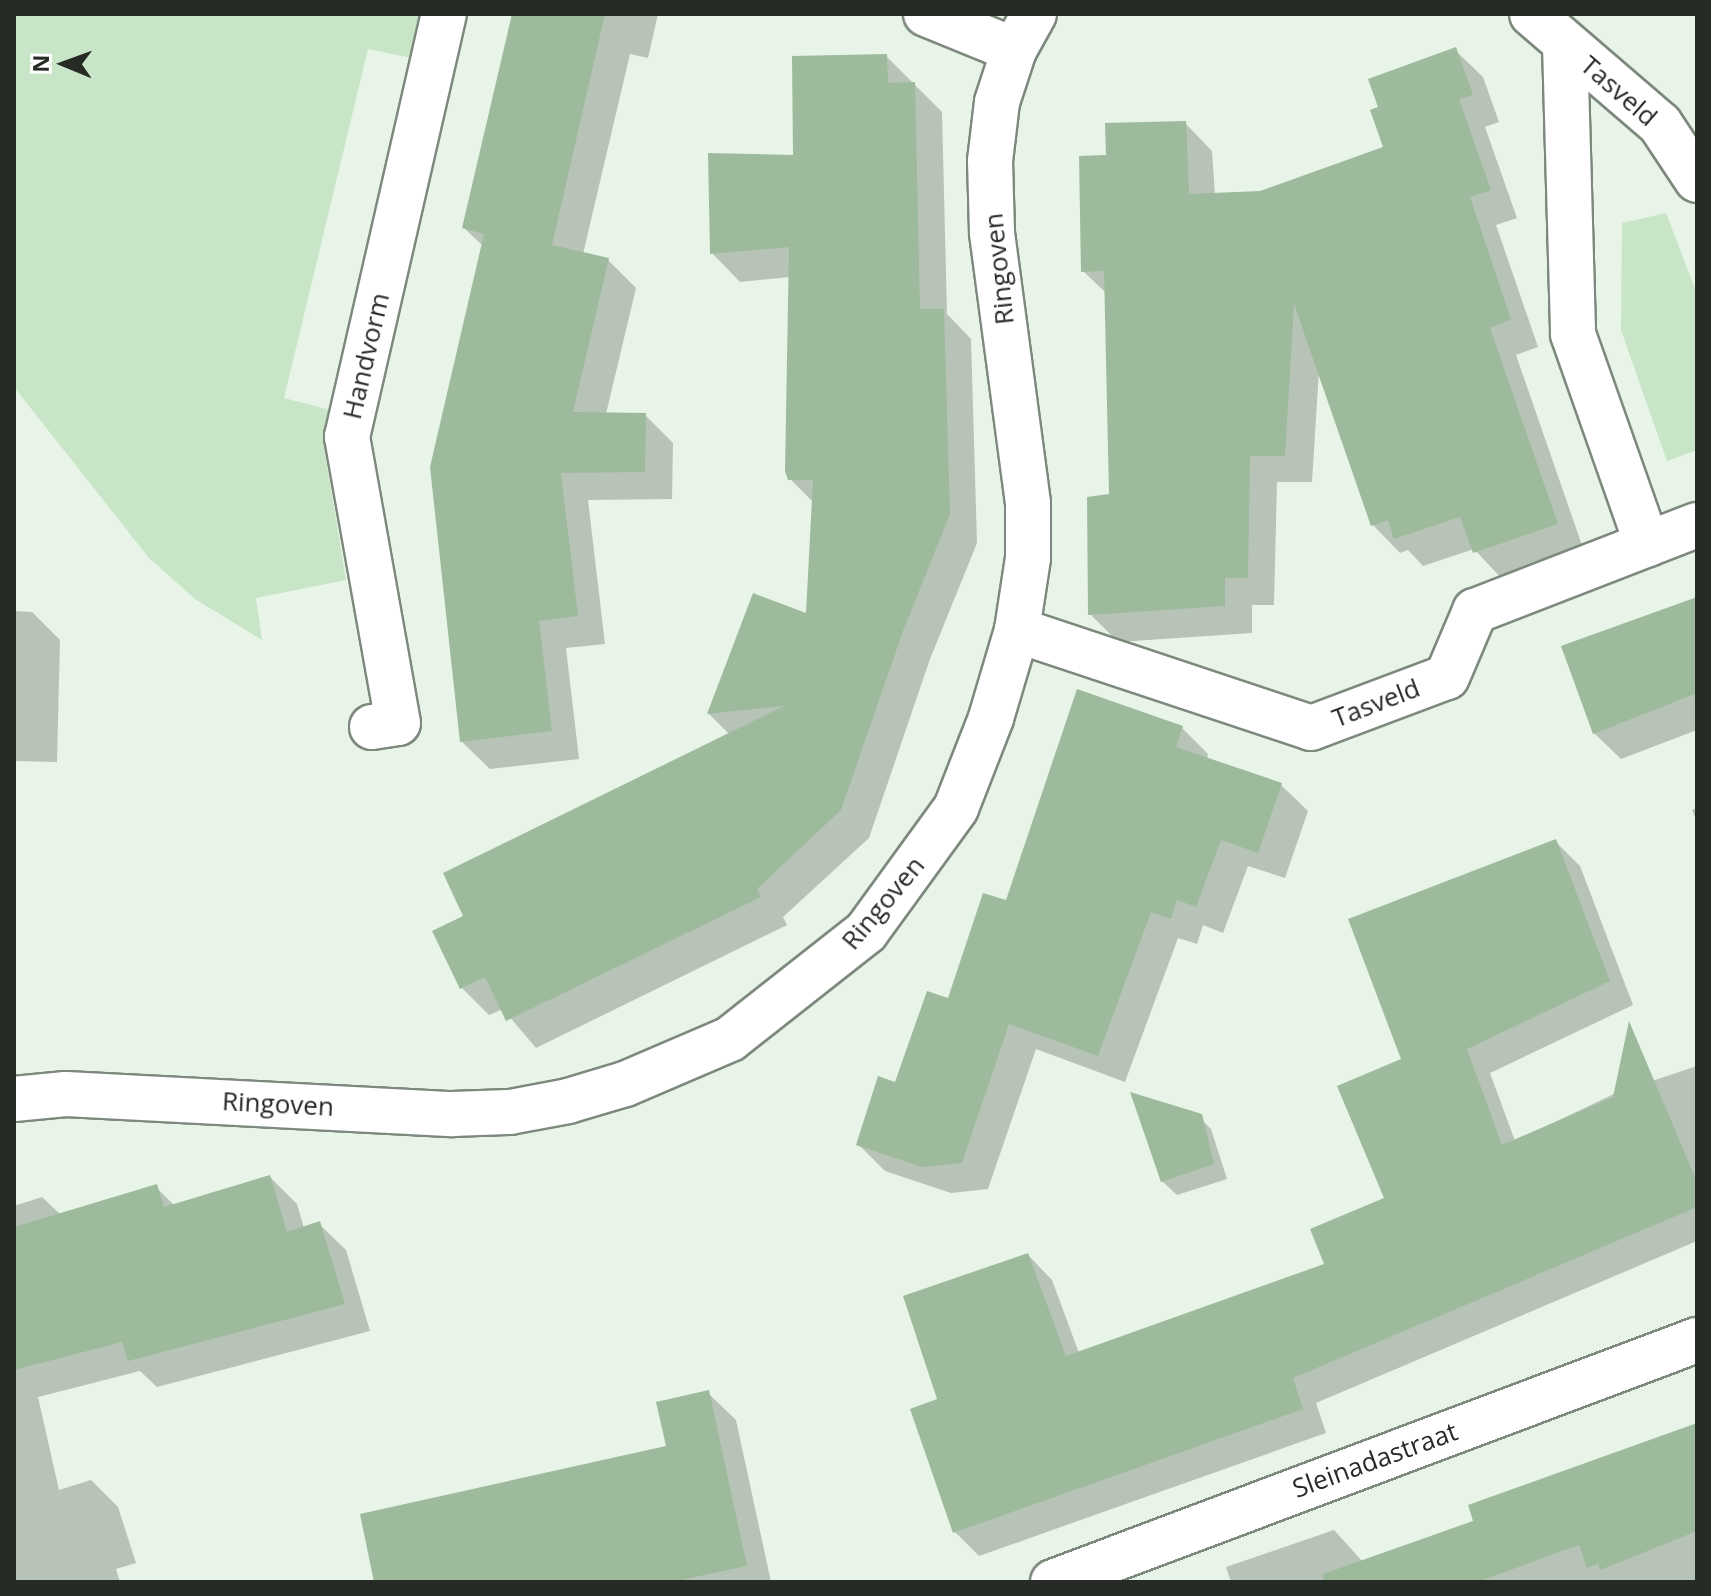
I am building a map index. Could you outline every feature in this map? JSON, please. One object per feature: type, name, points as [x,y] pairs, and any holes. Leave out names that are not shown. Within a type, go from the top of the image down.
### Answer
[{"type":"street","name":"Handvorm","points":[[372,727],[398,723],[347,437],[444,14]]},
{"type":"street","points":[[926,14],[1024,32]]},
{"type":"street","name":"Tasveld","points":[[1532,14],[1660,124],[1697,180]]},
{"type":"street","name":"Ringoven","points":[[14,1099],[66,1094],[452,1114],[510,1112],[568,1101],[684,1061],[730,1039],[784,1001],[866,932],[956,808],[991,718],[1017,630],[1028,558],[1028,503],[992,232],[990,161],[997,102],[1024,32]]},
{"type":"street","name":"Tasveld","points":[[1565,44],[1573,334],[1647,544]]},
{"type":"street","name":"Tasveld","points":[[1017,630],[1311,728],[1447,677],[1475,611],[1697,525]]},
{"type":"street","name":"Sleinadastraat","points":[[1053,1582],[1697,1340]]},
{"type":"green space","points":[[14,14],[426,14],[416,59],[368,49],[284,398],[330,410],[323,441],[346,580],[256,598],[262,640],[195,599],[149,558],[14,387]]},
{"type":"green space","points":[[1666,213],[1697,294],[1697,450],[1667,461],[1621,330],[1622,223]]},
{"type":"building","points":[[512,14],[605,14],[552,245],[609,258],[573,412],[646,413],[645,472],[561,473],[578,616],[539,621],[552,731],[460,742],[430,467],[484,234],[462,228]]},
{"type":"building","points":[[1456,47],[1473,95],[1459,99],[1491,190],[1470,197],[1511,319],[1490,328],[1558,524],[1473,553],[1460,517],[1394,539],[1388,520],[1371,526],[1294,304],[1285,456],[1250,456],[1248,578],[1225,578],[1225,606],[1088,615],[1087,497],[1109,494],[1104,271],[1081,272],[1079,156],[1106,155],[1105,123],[1186,121],[1189,194],[1260,191],[1383,147],[1370,110],[1378,107],[1368,79]]},
{"type":"building","points":[[887,54],[888,83],[915,82],[920,309],[944,309],[950,514],[903,631],[841,810],[757,889],[761,897],[506,1021],[485,977],[460,989],[432,931],[463,916],[443,873],[784,706],[707,714],[753,593],[806,613],[813,480],[788,480],[785,471],[789,247],[710,254],[708,153],[793,155],[792,56]]},
{"type":"building","points":[[1697,597],[1697,693],[1593,734],[1561,646]]},
{"type":"building","points":[[1077,689],[1183,726],[1176,747],[1282,783],[1258,853],[1221,840],[1196,907],[1177,900],[1171,919],[1151,912],[1098,1056],[1009,1024],[962,1163],[922,1167],[856,1145],[878,1076],[895,1082],[927,991],[948,998],[983,893],[1006,900]]},
{"type":"building","points":[[1556,839],[1610,981],[1467,1049],[1502,1145],[1613,1097],[1629,1021],[1697,1182],[1697,1207],[1293,1378],[1303,1409],[953,1533],[910,1409],[937,1399],[903,1296],[1028,1253],[1066,1356],[1324,1264],[1310,1229],[1384,1198],[1337,1086],[1401,1059],[1348,919]]},
{"type":"building","points":[[1130,1092],[1202,1114],[1214,1164],[1161,1182]]},
{"type":"building","points":[[270,1175],[287,1232],[320,1221],[345,1304],[128,1361],[122,1342],[14,1370],[14,1227],[157,1184],[164,1207]]},
{"type":"building","points":[[709,1390],[747,1566],[671,1582],[374,1582],[360,1514],[666,1446],[656,1402]]},
{"type":"building","points":[[1697,1423],[1697,1531],[1600,1570],[1598,1564],[1587,1568],[1579,1545],[1477,1582],[1324,1582],[1323,1574],[1473,1521],[1468,1505]]}]
